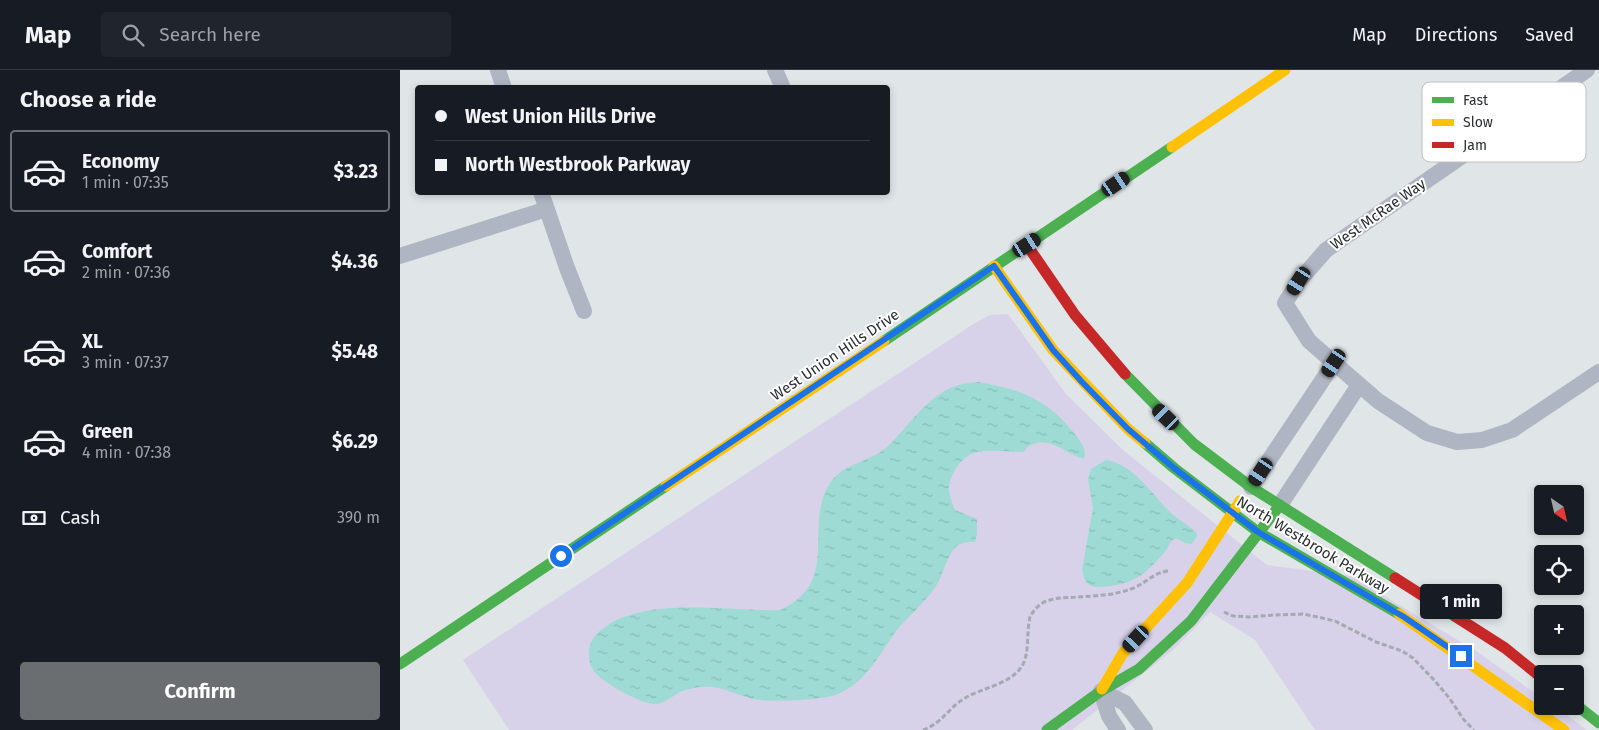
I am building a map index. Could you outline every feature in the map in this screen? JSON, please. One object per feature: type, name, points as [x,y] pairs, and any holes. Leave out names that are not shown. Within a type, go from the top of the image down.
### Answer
[{"type":"street","points":[[498,70],[503,85]]},
{"type":"street","points":[[775,70],[782,85]]},
{"type":"street","name":"West Union Hills Drive","points":[[400,664],[1027,245],[1285,70]]},
{"type":"street","name":"West McRae Way","points":[[1570,82],[1587,70]]},
{"type":"street","name":"West McRae Way","points":[[1334,363],[1308,341],[1285,303],[1299,281],[1326,250],[1454,162]]},
{"type":"street","points":[[542,195],[584,311]]},
{"type":"street","points":[[400,256],[547,209]]},
{"type":"street","name":"North Westbrook Parkway","points":[[1027,245],[1076,315],[1139,390],[1194,444],[1251,487],[1505,648],[1534,672]]},
{"type":"street","name":"North Westbrook Parkway","points":[[994,266],[1053,350],[1082,382],[1128,429],[1232,514],[1258,532],[1404,617],[1564,730]]},
{"type":"street","points":[[1118,730],[1109,716],[1101,691],[1123,653],[1187,584],[1334,363],[1378,401],[1427,433],[1457,442],[1482,440],[1512,430],[1599,372]]},
{"type":"street","points":[[1047,730],[1101,691],[1139,669],[1191,621],[1280,505],[1359,384]]},
{"type":"street","points":[[1101,691],[1126,703],[1145,730]]},
{"type":"street","points":[[1584,711],[1599,723]]},
{"type":"shaded area","points":[[1008,314],[1066,394],[1124,451],[1267,565],[1351,576],[1476,651],[1534,692],[1534,715],[1566,715],[1587,730],[1315,730],[1255,640],[1210,612],[1173,650],[1072,730],[509,730],[463,660],[975,323],[990,315]]},
{"type":"water","points":[[978,382],[1020,392],[1044,404],[1065,422],[1077,437],[1084,449],[1084,459],[1056,446],[1037,443],[1026,448],[1024,452],[982,451],[972,454],[962,461],[952,476],[949,487],[955,510],[977,519],[975,542],[961,544],[953,550],[939,581],[931,593],[894,634],[876,661],[854,684],[829,697],[786,701],[760,700],[719,688],[700,687],[680,692],[664,702],[653,704],[639,700],[621,691],[604,681],[594,671],[590,663],[589,654],[592,640],[612,623],[632,614],[656,609],[682,608],[780,610],[799,598],[810,585],[816,570],[822,503],[828,486],[834,478],[840,472],[872,457],[887,447],[935,397],[961,384]]},
{"type":"water","points":[[1106,460],[1125,467],[1134,474],[1171,513],[1196,532],[1197,536],[1192,544],[1185,543],[1176,538],[1173,540],[1157,561],[1137,578],[1112,586],[1096,587],[1087,583],[1082,569],[1093,508],[1088,479],[1091,469]]},
{"type":"traffic: fast","points":[[884,341],[1172,147]]},
{"type":"traffic: fast","points":[[1125,374],[1194,444],[1251,487],[1395,578]]},
{"type":"traffic: fast","points":[[1145,443],[1174,468],[1258,532],[1399,614]]},
{"type":"traffic: fast","points":[[400,664],[666,486]]},
{"type":"traffic: fast","points":[[1047,730],[1101,691],[1139,669],[1191,621],[1280,505]]},
{"type":"traffic: fast","points":[[1584,711],[1599,723]]},
{"type":"traffic: slow","points":[[1172,147],[1285,70]]},
{"type":"traffic: slow","points":[[994,266],[1053,350],[1128,429],[1145,443]]},
{"type":"traffic: slow","points":[[666,486],[884,341]]},
{"type":"traffic: slow","points":[[1102,689],[1123,653],[1187,583],[1240,501]]},
{"type":"traffic: slow","points":[[1399,614],[1564,730]]},
{"type":"traffic: jam","points":[[1027,245],[1075,315],[1125,374]]},
{"type":"traffic: jam","points":[[1395,578],[1505,648],[1534,672]]},
{"type":"route","points":[[561,556],[994,266],[1053,350],[1128,429],[1174,468],[1258,532],[1404,617],[1461,656]]}]
